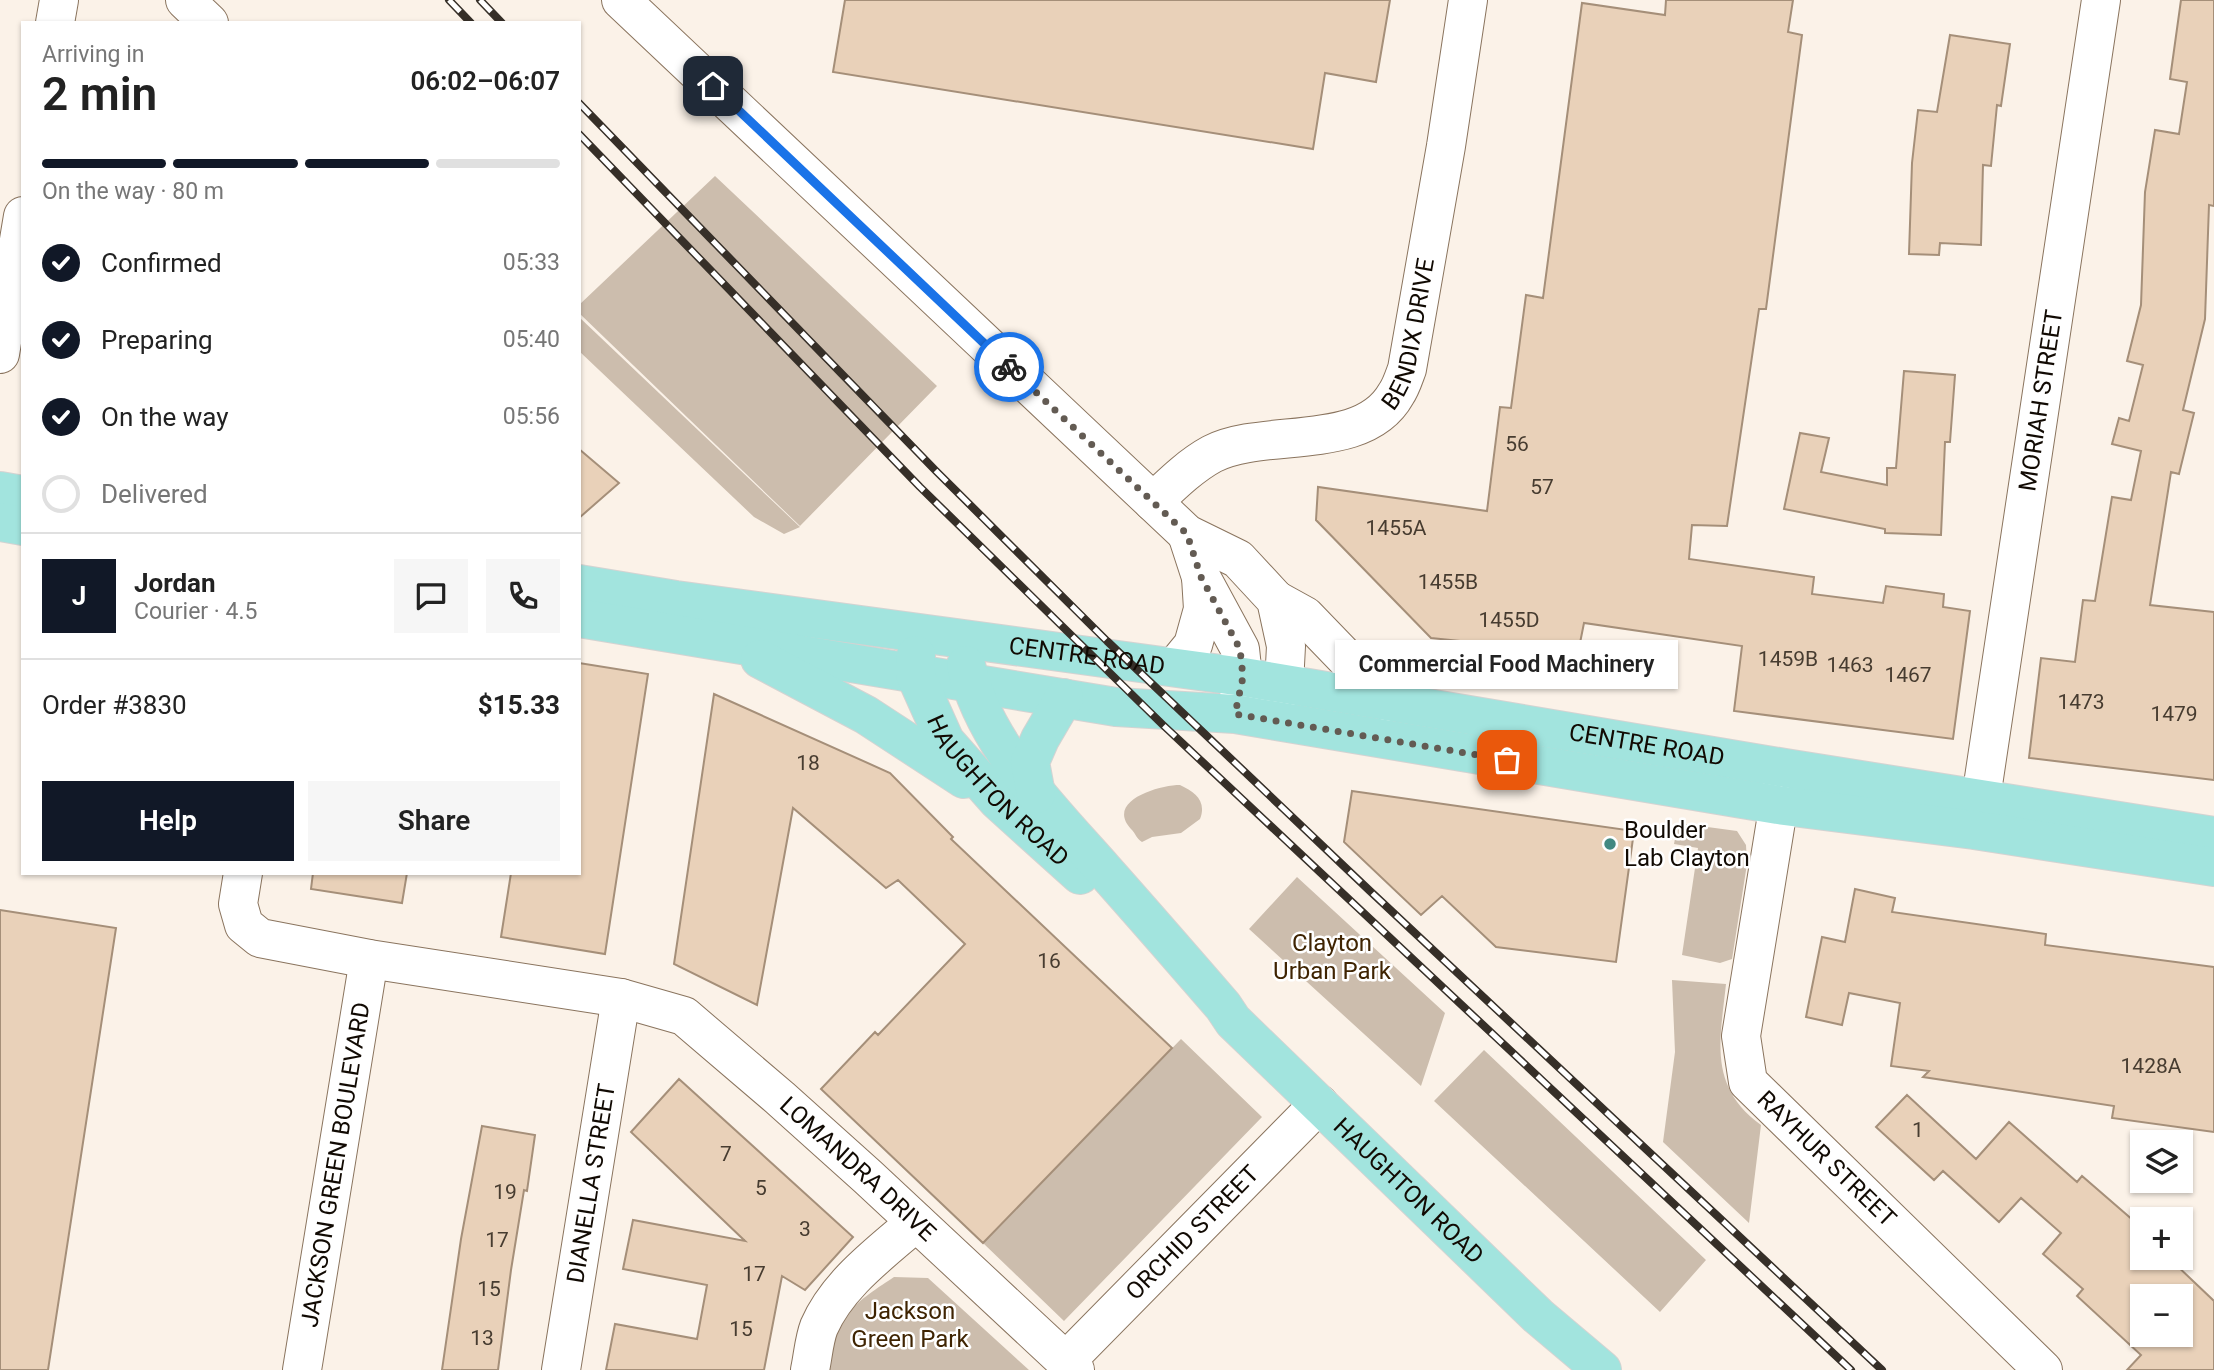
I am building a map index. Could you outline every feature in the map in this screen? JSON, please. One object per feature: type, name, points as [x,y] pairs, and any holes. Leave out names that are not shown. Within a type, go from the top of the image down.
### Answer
[{"type":"main road","points":[[0,491],[21,495]]},
{"type":"main road","points":[[0,522],[21,526]]},
{"type":"main road","name":"CENTRE ROAD","points":[[581,584],[676,600],[1243,677],[1785,768],[2214,836]]},
{"type":"main road","name":"CENTRE ROAD","points":[[581,618],[1116,707],[1252,718],[1778,805],[1974,830],[2214,867]]},
{"type":"main road","name":"HAUGHTON ROAD","points":[[919,632],[915,674],[945,741],[998,801],[1223,1006]]},
{"type":"main road","name":"HAUGHTON ROAD","points":[[960,638],[971,684],[998,739],[1036,794],[1223,1006],[1233,1021],[1538,1316],[1602,1370]]},
{"type":"main road","points":[[731,644],[866,715],[998,801]]},
{"type":"main road","points":[[1036,794],[1030,762],[1040,738],[1057,714],[1064,698]]},
{"type":"street","points":[[55,21],[59,0]]},
{"type":"street","points":[[185,0],[207,21]]},
{"type":"street","name":"BENDIX DRIVE","points":[[1153,502],[1178,478],[1213,454],[1252,442],[1336,434],[1371,421],[1395,396],[1407,369],[1446,146],[1468,0]]},
{"type":"street","name":"MORIAH STREET","points":[[1981,799],[2101,0]]},
{"type":"street","points":[[638,6],[1187,534],[1238,559],[1276,600],[1305,616],[1388,702]]},
{"type":"street","points":[[0,354],[21,228]]},
{"type":"street","points":[[1187,534],[1201,577],[1240,649],[1252,718]]},
{"type":"street","points":[[1175,667],[1193,645],[1203,610],[1201,577]]},
{"type":"street","points":[[1252,718],[1284,684],[1286,646],[1276,600]]},
{"type":"street","name":"RAYHUR STREET","points":[[1785,768],[1741,1036],[1748,1082],[2043,1370]]},
{"type":"street","name":"LOMANDRA DRIVE","points":[[243,875],[238,904],[241,915],[244,925],[260,938],[369,959],[621,998],[684,1016],[780,1098],[1070,1365]]},
{"type":"street","name":"JACKSON GREEN BOULEVARD","points":[[302,1370],[369,959]]},
{"type":"street","name":"DIANELLA STREET","points":[[561,1370],[621,998]]},
{"type":"street","name":"ORCHID STREET","points":[[1070,1365],[1319,1104]]},
{"type":"street","points":[[810,1370],[818,1328],[834,1300],[866,1266],[916,1222]]},
{"type":"green space","points":[[715,176],[937,386],[800,526],[581,315],[581,303]]},
{"type":"green space","points":[[581,319],[800,527],[784,534],[754,517],[581,353]]},
{"type":"green space","points":[[1180,785],[1201,802],[1200,819],[1181,833],[1152,837],[1142,842],[1125,819],[1125,810],[1138,796],[1160,788]]},
{"type":"green space","points":[[1678,823],[1737,831],[1746,845],[1747,864],[1732,959],[1720,963],[1682,955],[1698,848],[1674,844]]},
{"type":"green space","name":"Clayton Urban Park","points":[[1297,877],[1445,1013],[1421,1086],[1249,929]]},
{"type":"green space","points":[[1672,980],[1726,984],[1720,1043],[1725,1078],[1732,1095],[1761,1125],[1749,1223],[1663,1142],[1675,1052]]},
{"type":"green space","points":[[1181,1039],[1262,1117],[1064,1321],[983,1243]]},
{"type":"green space","points":[[1484,1050],[1706,1260],[1660,1312],[1434,1101]]},
{"type":"green space","name":"Jackson Green Park","points":[[894,1277],[928,1278],[1029,1370],[828,1370],[835,1337],[848,1314],[866,1296]]},
{"type":"building","points":[[845,0],[1390,0],[1376,82],[1325,73],[1313,149],[833,72]]},
{"type":"building","points":[[1666,0],[1793,0],[1788,32],[1802,35],[1766,309],[1759,309],[1727,526],[1692,525],[1689,559],[1814,577],[1812,594],[1883,603],[1886,586],[1944,594],[1943,607],[1970,611],[1953,739],[1734,711],[1742,646],[1584,623],[1578,653],[1431,638],[1316,520],[1318,487],[1487,511],[1500,407],[1511,408],[1526,295],[1543,298],[1582,3],[1665,15]]},
{"type":"building","points":[[2181,0],[2214,0],[2214,206],[2209,205],[2205,319],[2183,410],[2194,413],[2179,474],[2171,472],[2150,605],[2214,612],[2214,780],[2029,758],[2041,658],[2075,662],[2083,600],[2095,601],[2112,497],[2131,500],[2141,451],[2112,444],[2119,418],[2129,421],[2143,365],[2127,361],[2141,305],[2145,192],[2155,130],[2179,134],[2187,82],[2170,79]]},
{"type":"building","points":[[1950,35],[2010,44],[2001,106],[1997,105],[1991,166],[1983,165],[1981,245],[1940,243],[1939,255],[1909,254],[1912,163],[1918,110],[1937,112]]},
{"type":"building","points":[[1904,371],[1955,375],[1950,442],[1945,442],[1941,535],[1885,533],[1885,529],[1784,509],[1800,433],[1829,438],[1821,472],[1887,485],[1887,468],[1896,468]]},
{"type":"building","points":[[581,451],[619,483],[581,516]]},
{"type":"building","points":[[581,663],[648,674],[605,954],[501,937],[511,875],[581,875]]},
{"type":"building","points":[[714,694],[890,773],[953,837],[951,839],[1172,1048],[983,1243],[821,1089],[875,1032],[878,1035],[965,944],[898,880],[886,888],[793,808],[757,1005],[674,964]]},
{"type":"building","points":[[1352,791],[1634,831],[1616,962],[1496,947],[1442,896],[1421,915],[1344,842]]},
{"type":"building","points":[[313,875],[407,875],[402,903],[311,889]]},
{"type":"building","points":[[1855,889],[1895,898],[1892,912],[2046,934],[2045,945],[2214,967],[2214,1132],[2112,1118],[2114,1106],[1923,1077],[1929,1071],[1891,1066],[1900,1003],[1849,993],[1842,1025],[1806,1017],[1822,937],[1845,942]]},
{"type":"building","points":[[0,910],[116,928],[48,1370],[0,1370]]},
{"type":"building","points":[[679,1079],[853,1237],[805,1290],[782,1276],[764,1370],[606,1370],[615,1324],[697,1339],[707,1285],[623,1269],[633,1220],[745,1241],[631,1132]]},
{"type":"building","points":[[1907,1095],[1976,1159],[2009,1122],[2077,1182],[2082,1176],[2130,1218],[2130,1270],[2181,1270],[2214,1301],[2214,1370],[2127,1370],[2141,1355],[2132,1347],[2193,1347],[2193,1284],[2130,1284],[2130,1345],[2077,1296],[2083,1289],[2043,1254],[2061,1233],[2021,1198],[1999,1222],[1943,1171],[1934,1180],[1876,1127]]},
{"type":"building","points":[[482,1126],[535,1135],[511,1270],[498,1370],[442,1370],[461,1239]]},
{"type":"railway","points":[[449,0],[469,21]]},
{"type":"railway","points":[[480,0],[500,21]]},
{"type":"railway","points":[[581,105],[936,471],[1107,641],[1882,1370]]},
{"type":"railway","points":[[581,136],[920,487],[1163,725],[1851,1370]]},
{"type":"way so far","points":[[1009,367],[1187,534],[1201,577],[1240,649],[1243,677],[1235,714],[1507,760]]},
{"type":"place","name":"Commercial Food Machinery","points":[[1507,760]]},
{"type":"place","name":"Boulder Lab Clayton","points":[[1610,844]]},
{"type":"route","points":[[713,86],[1009,367]]}]
